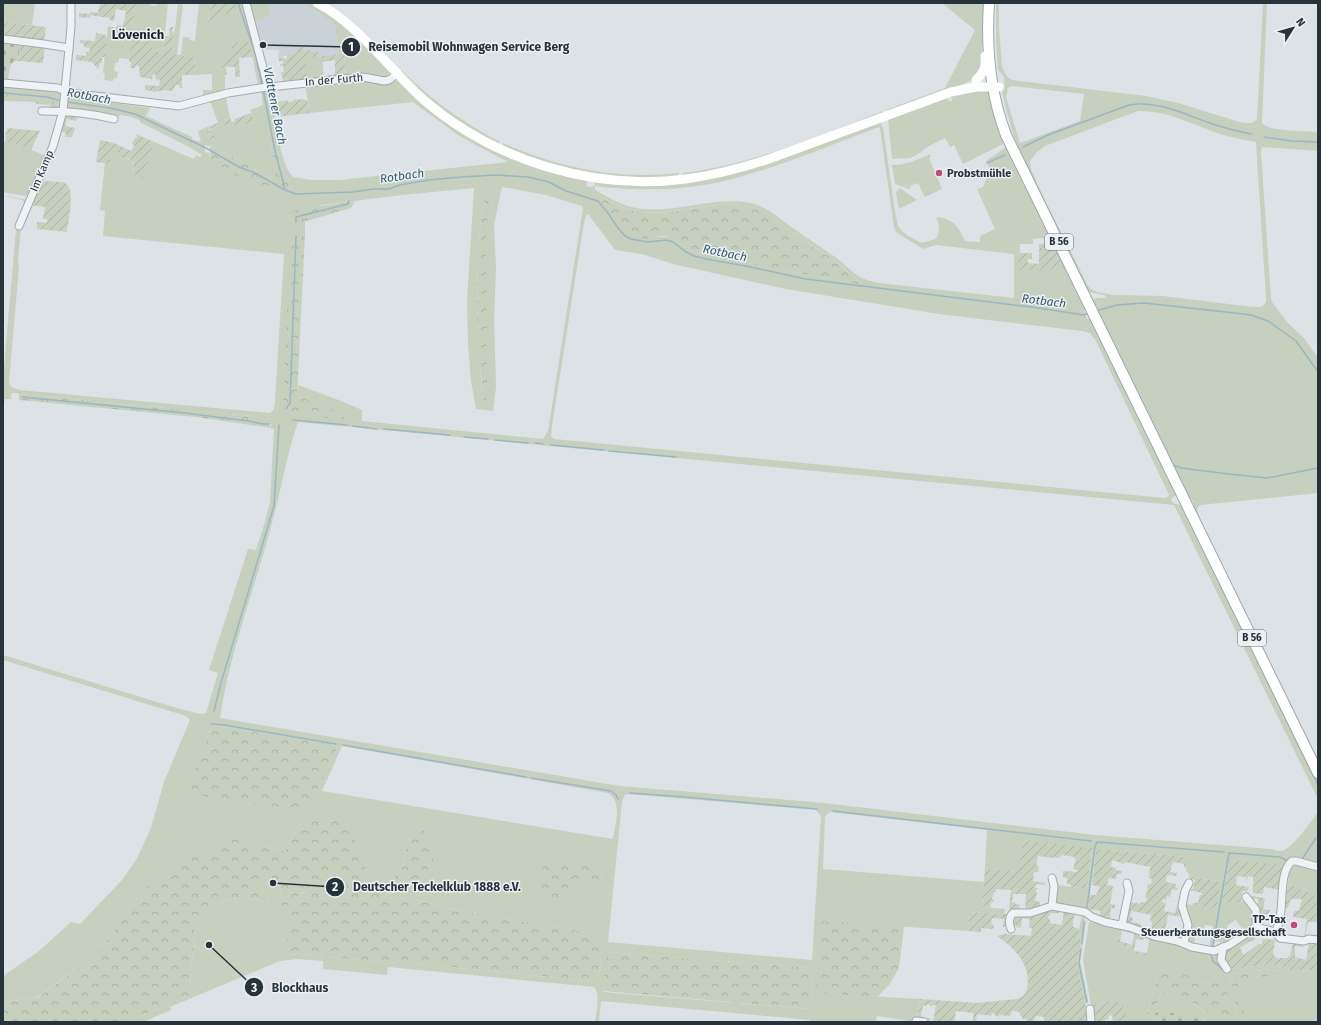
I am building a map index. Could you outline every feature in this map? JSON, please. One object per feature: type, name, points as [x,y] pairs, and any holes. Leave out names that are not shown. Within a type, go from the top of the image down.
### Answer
[{"type":"main road","name":"B 56","points":[[989,3],[988,33],[996,87],[1027,177],[1318,774]]},
{"type":"main road","name":"B 56","points":[[994,3],[994,76]]},
{"type":"street","name":"Im Kamp","points":[[19,226],[53,146],[63,104],[71,27],[71,3]]},
{"type":"street","points":[[246,3],[264,87]]},
{"type":"street","points":[[317,3],[345,22],[426,101],[442,114],[475,136],[531,162],[561,171],[602,178],[634,181],[685,179],[740,168],[951,92],[976,80],[994,76]]},
{"type":"street","points":[[976,80],[982,75],[985,67],[985,51],[988,33]]},
{"type":"street","points":[[3,39],[69,48]]},
{"type":"street","name":"In der Furth","points":[[63,104],[70,93],[176,106],[228,93],[264,87],[363,77],[384,82],[397,74]]},
{"type":"street","points":[[3,83],[58,88],[63,104]]},
{"type":"street","points":[[951,92],[976,87],[996,87]]},
{"type":"street","points":[[42,111],[63,104],[114,120]]},
{"type":"street","points":[[1275,932],[1280,922],[1284,882],[1288,866],[1291,862],[1296,861],[1318,867]]},
{"type":"street","points":[[1052,878],[1054,886],[1052,906]]},
{"type":"street","points":[[1122,925],[1129,892],[1127,883]]},
{"type":"street","points":[[1184,943],[1188,925],[1182,906],[1185,891],[1189,883]]},
{"type":"street","points":[[1246,897],[1256,910],[1256,927]]},
{"type":"street","points":[[1011,929],[1009,918],[1013,914],[1031,913],[1052,906],[1085,912],[1092,917],[1105,922],[1122,925],[1157,937],[1184,943],[1192,947],[1214,951],[1229,945],[1256,927],[1275,932],[1280,938],[1304,941],[1309,939],[1318,940]]},
{"type":"street","points":[[1223,947],[1221,960],[1227,969]]},
{"type":"street","points":[[1090,1009],[1091,1022]]},
{"type":"shaded area","points":[[268,3],[302,3],[319,13],[335,25],[339,54],[317,57],[318,51],[303,50],[303,46],[297,47],[297,53],[288,54],[287,56],[283,56],[283,58],[278,58],[279,50],[261,49],[254,21],[271,16]]},
{"type":"green space","points":[[3,3],[35,3],[32,25],[3,22]]},
{"type":"green space","points":[[96,3],[136,3],[130,37],[108,26],[116,28],[117,25],[123,26],[126,11],[116,9],[114,21],[110,20],[110,18],[90,15],[90,18],[79,17],[79,13],[98,13],[100,4]]},
{"type":"green space","points":[[136,3],[150,3],[150,5],[156,6],[157,3],[168,3],[163,53],[152,51],[131,38],[129,59],[119,58],[118,63],[115,63],[114,71],[118,72],[117,78],[114,78],[113,81],[104,80],[105,73],[103,73],[108,26],[130,37]]},
{"type":"green space","points":[[199,3],[211,3],[208,20],[239,10],[237,3],[243,3],[264,85],[258,85],[249,41],[238,44],[232,55],[222,60],[225,74],[225,90],[203,97],[203,90],[212,90],[212,74],[194,75],[196,57],[181,55],[183,37],[190,38],[190,40],[195,41]]},
{"type":"green space","points":[[211,3],[237,3],[239,10],[208,21]]},
{"type":"green space","points":[[247,3],[268,3],[271,16],[252,22]]},
{"type":"green space","points":[[302,3],[312,3],[339,20],[391,72],[387,75],[388,77],[346,77],[344,55],[339,55],[335,25]]},
{"type":"green space","points":[[942,3],[983,3],[984,20],[980,68],[972,80],[888,112],[886,110],[945,88],[975,30]]},
{"type":"green space","points":[[996,3],[999,3],[1002,66],[1008,77],[1012,80],[1146,96],[1178,103],[1243,123],[1252,123],[1257,119],[1263,3],[1267,3],[1262,123],[1266,126],[1279,130],[1318,132],[1318,151],[1262,147],[1261,152],[1272,302],[1287,322],[1304,338],[1318,358],[1318,493],[1200,505],[1197,509],[1201,522],[1318,759],[1318,766],[1193,507],[1194,505],[1192,500],[1173,469],[1174,468],[1092,301],[1096,298],[1106,298],[1105,295],[1088,292],[1023,160],[1012,131],[1002,93],[1005,88],[1004,77],[998,70]],"holes":[[[1011,86],[1084,94],[1080,121],[1020,143],[1006,97],[1008,88]],[[1138,111],[1160,113],[1181,119],[1223,135],[1256,142],[1266,298],[1266,302],[1262,307],[1163,296],[1113,295],[1097,292],[1088,286],[1044,198],[1031,169],[1030,161],[1036,153],[1045,146]]]},
{"type":"green space","points":[[178,4],[183,5],[177,55],[172,54]]},
{"type":"green space","points":[[3,22],[46,27],[44,42],[3,37]]},
{"type":"green space","points":[[170,27],[173,27],[172,32],[174,33],[172,54],[196,57],[194,75],[182,75],[182,88],[180,88],[179,85],[175,85],[173,91],[163,90],[157,92],[145,90],[145,85],[159,86],[160,80],[155,79],[156,75],[153,74],[152,79],[140,77],[139,66],[136,65],[135,68],[131,68],[131,62],[129,62],[130,38],[153,39],[152,51],[163,53],[165,36],[169,36]]},
{"type":"green space","points":[[96,33],[106,35],[105,36],[107,37],[105,57],[102,57],[102,63],[100,63],[98,69],[92,62],[76,60],[76,55],[86,56],[90,48],[84,47],[84,44],[80,43],[80,40],[95,41]]},
{"type":"green space","points":[[3,40],[21,42],[18,61],[14,61],[10,66],[8,79],[3,79]]},
{"type":"green space","points":[[249,41],[253,57],[239,58],[240,77],[235,77],[235,67],[226,67],[227,75],[223,74],[222,59],[232,55],[232,44]]},
{"type":"green space","points":[[21,42],[45,45],[43,63],[18,61]]},
{"type":"green space","points":[[303,46],[303,50],[318,51],[317,57],[305,58],[307,80],[290,82],[288,79],[283,80],[281,72],[284,72],[283,66],[280,66],[280,64],[283,64],[283,61],[279,61],[279,58],[287,59],[287,54],[297,53],[297,47]]},
{"type":"green space","points":[[339,54],[344,55],[346,76],[329,78],[327,74],[333,75],[335,73],[335,60],[322,62],[322,56]]},
{"type":"green space","points":[[322,56],[324,79],[283,83],[283,80],[288,79],[305,58]]},
{"type":"green space","points":[[401,70],[448,110],[500,142],[498,144],[477,134],[431,103],[401,72]]},
{"type":"green space","points":[[364,78],[383,84],[399,80],[458,128],[587,180],[586,184],[588,187],[595,186],[594,181],[702,179],[880,122],[883,128],[898,226],[908,236],[922,243],[936,239],[939,228],[936,218],[940,217],[956,225],[965,241],[980,242],[980,236],[995,229],[977,189],[983,187],[990,169],[986,161],[1007,148],[1053,237],[1033,239],[1033,244],[1020,244],[1019,269],[1065,267],[1073,284],[1075,283],[1086,309],[1084,311],[1087,319],[1091,319],[1177,494],[1171,499],[1173,503],[1183,506],[1186,509],[1318,780],[1318,799],[1174,505],[298,422],[266,544],[230,668],[220,718],[619,786],[824,803],[1095,835],[1271,849],[1278,851],[1284,850],[1295,842],[1318,812],[1318,865],[1292,856],[1285,866],[1229,860],[1222,901],[1249,905],[1253,913],[1253,922],[1245,930],[1242,927],[1241,928],[1235,920],[1223,931],[1231,940],[1227,943],[1215,941],[1214,946],[1209,947],[1213,926],[1205,925],[1204,933],[1196,932],[1194,944],[1190,942],[1189,938],[1191,926],[1186,904],[1216,909],[1221,882],[1189,876],[1186,871],[1188,857],[1096,849],[1088,909],[1059,904],[1056,901],[1057,885],[1087,889],[1092,849],[1023,840],[1020,871],[985,869],[987,830],[830,812],[825,816],[823,869],[984,882],[982,907],[1005,909],[1004,914],[969,912],[968,931],[820,921],[821,964],[816,993],[920,999],[916,1022],[877,1016],[876,1022],[810,1022],[810,1020],[601,1001],[599,1022],[595,1022],[598,999],[594,987],[388,967],[387,975],[323,969],[323,961],[296,959],[280,961],[170,1007],[171,1010],[143,1022],[127,1022],[189,996],[195,924],[225,900],[253,898],[270,904],[258,884],[270,880],[272,887],[280,885],[281,903],[289,901],[307,892],[288,954],[462,968],[595,982],[599,978],[603,935],[459,911],[416,900],[377,896],[393,893],[411,886],[411,827],[402,868],[385,888],[373,890],[353,834],[305,817],[284,851],[234,839],[143,889],[106,942],[83,964],[36,998],[10,1001],[3,1007],[3,976],[39,951],[71,922],[80,924],[122,880],[136,860],[151,828],[164,782],[190,720],[186,716],[3,660],[3,655],[180,709],[201,714],[206,713],[218,673],[209,670],[248,549],[256,550],[270,502],[274,429],[271,428],[271,424],[255,421],[250,416],[19,393],[12,393],[10,396],[12,399],[5,399],[3,408],[3,379],[16,229],[25,203],[22,200],[3,195],[24,199],[26,201],[21,227],[18,260],[19,267],[9,382],[11,387],[20,390],[270,413],[274,409],[275,401],[284,254],[103,236],[105,211],[100,210],[105,163],[110,163],[111,155],[118,152],[118,158],[122,157],[131,160],[135,167],[129,172],[143,177],[154,142],[194,159],[196,155],[200,157],[202,155],[140,122],[140,120],[128,116],[120,115],[118,118],[112,115],[69,109],[67,108],[68,98],[72,97],[150,108],[146,116],[201,142],[198,131],[205,128],[209,140],[214,140],[208,131],[219,125],[230,126],[253,123],[255,121],[250,110],[263,105],[261,90],[271,90],[278,136],[288,171],[293,177],[311,180],[339,180],[508,162],[458,135],[413,102],[310,113],[305,85]],"holes":[[[879,127],[896,232],[923,249],[936,245],[1014,254],[1014,298],[879,283],[865,279],[773,214],[754,204],[726,201],[666,209],[637,208],[621,203],[595,190],[595,186],[610,188],[673,189],[720,182],[760,171]],[[270,143],[276,144],[282,170],[290,183],[287,197],[270,186],[262,191],[210,160],[209,153],[205,152],[205,145],[210,145],[273,178],[276,172]],[[502,187],[546,195],[582,206],[583,208],[548,431],[543,439],[362,421],[362,410],[298,385],[297,397],[313,401],[283,405],[295,236],[305,234],[305,222],[300,223],[290,218],[321,205],[474,188],[467,301],[471,381],[476,409],[493,411],[496,387],[494,319],[496,268],[494,225]],[[601,197],[626,208],[641,212],[668,212],[736,204],[762,210],[843,267],[861,283],[861,285],[700,254],[687,248],[671,237],[655,237],[618,224]],[[492,198],[486,228],[486,338],[482,393],[477,317],[478,254],[482,206]],[[588,214],[615,250],[642,254],[673,264],[786,289],[939,314],[1090,333],[1096,341],[1169,495],[1166,498],[1154,497],[554,439],[551,436],[552,426],[586,215]],[[212,725],[337,745],[336,751],[307,812],[194,795],[189,790]],[[342,746],[608,793],[613,797],[617,808],[613,839],[322,791]],[[628,794],[816,810],[821,816],[812,960],[608,942],[622,801],[625,795]],[[603,864],[600,881],[577,885]],[[608,952],[812,968],[811,1009],[603,992]]]},
{"type":"green space","points":[[3,86],[58,91],[60,93],[59,107],[50,108],[50,105],[52,104],[47,97],[3,94]]},
{"type":"green space","points":[[968,90],[988,91],[990,93],[1004,140],[1002,142],[1003,144],[963,164],[954,145],[950,147],[945,138],[910,158],[892,159],[888,119],[947,97],[949,101],[952,101],[951,96]]},
{"type":"green space","points":[[3,94],[46,97],[55,100],[54,103],[50,105],[37,104],[36,102],[3,101]]},
{"type":"green space","points":[[226,97],[230,118],[218,123],[210,101]]},
{"type":"green space","points":[[288,100],[288,102],[293,102],[293,100],[307,100],[310,113],[276,117],[274,105],[276,102]]},
{"type":"green space","points":[[883,111],[883,113],[761,158],[724,169],[682,175],[682,173],[708,169],[759,156]]},
{"type":"green space","points":[[251,113],[255,121],[253,123],[230,126],[219,125],[208,130],[211,136],[214,136],[214,139],[209,140],[205,128],[230,118],[232,122],[235,121],[235,119]]},
{"type":"green space","points":[[65,115],[78,116],[76,121],[67,119],[65,126],[75,128],[72,137],[65,137],[66,133],[60,131]]},
{"type":"green space","points":[[7,128],[40,131],[31,150],[7,141],[5,138]]},
{"type":"green space","points":[[136,134],[154,142],[143,178],[128,172],[134,169],[132,161],[124,157],[118,158],[118,152],[111,155],[110,164],[96,162],[100,140],[114,143],[131,151],[134,146],[132,144],[137,137]]},
{"type":"green space","points":[[6,140],[46,156],[29,194],[25,196],[3,192],[3,142]]},
{"type":"green space","points":[[272,142],[276,144],[282,170],[290,183],[287,197],[270,186],[262,191],[210,160],[210,145],[273,178],[276,172],[270,143]]},
{"type":"green space","points":[[503,143],[546,159],[589,170],[633,175],[679,173],[678,176],[661,179],[601,176],[539,161],[503,146]]},
{"type":"green space","points":[[930,154],[931,157],[929,158],[942,189],[925,197],[918,183],[910,186],[911,188],[909,189],[895,184],[892,165],[912,162]]},
{"type":"green space","points":[[46,181],[63,182],[68,186],[71,198],[67,232],[37,229],[37,222],[47,223],[47,219],[43,219],[45,207],[30,205],[39,183]]},
{"type":"green space","points":[[900,188],[917,200],[899,209],[896,192]]},
{"type":"green space","points":[[489,193],[491,194],[492,198],[486,228],[487,382],[486,400],[484,402],[478,347],[478,254],[482,206]]},
{"type":"green space","points":[[601,197],[625,208],[640,212],[667,212],[735,204],[762,210],[835,261],[861,283],[861,285],[700,254],[687,248],[671,237],[662,236],[645,239],[636,238],[625,233],[599,199]]},
{"type":"green space","points":[[355,201],[351,208],[300,223],[292,220],[289,216],[293,211],[298,209]]},
{"type":"green space","points":[[300,234],[305,234],[297,397],[313,401],[345,414],[344,420],[291,413],[286,411],[283,405],[288,283],[292,239]]},
{"type":"green space","points":[[1039,244],[1054,244],[1065,268],[1019,270],[1019,250],[1020,253],[1032,253],[1032,259],[1028,259],[1028,263],[1039,264]]},
{"type":"green space","points":[[19,394],[250,416],[255,421],[269,422],[271,428],[196,417],[19,400]]},
{"type":"green space","points":[[212,725],[337,745],[336,751],[307,812],[194,795],[188,790]]},
{"type":"green space","points":[[311,813],[334,818],[353,834],[374,890],[385,888],[402,868],[411,827],[423,827],[434,861],[422,877],[417,881],[401,890],[379,896],[416,900],[459,911],[603,935],[599,978],[595,982],[462,968],[288,954],[287,931],[291,910],[307,892],[302,892],[284,908],[281,903],[280,886],[277,885],[275,879],[258,884],[270,904],[253,898],[225,900],[195,924],[189,996],[127,1022],[3,1022],[3,1007],[10,1001],[37,998],[83,964],[106,942],[143,889],[176,865],[234,839],[284,851],[305,817],[308,818]]},
{"type":"green space","points":[[1023,840],[1092,848],[1087,889],[1071,887],[1071,885],[1067,884],[1067,878],[1063,877],[1063,871],[1077,872],[1078,870],[1073,869],[1076,860],[1074,859],[1075,857],[1061,855],[1060,858],[1038,856],[1036,865],[1039,866],[1038,872],[1034,872],[1033,881],[1045,883],[1045,885],[1036,884],[1035,888],[1038,888],[1036,890],[1037,895],[1035,901],[1040,902],[1040,907],[1025,910],[1026,894],[1013,894],[1012,902],[1019,905],[1020,910],[1009,909],[1011,890],[996,889],[993,897],[991,897],[994,901],[991,903],[990,908],[982,907],[985,869],[1019,871]]},
{"type":"green space","points":[[1096,849],[1188,857],[1186,868],[1184,867],[1184,864],[1173,862],[1170,872],[1177,873],[1176,876],[1167,875],[1166,882],[1176,884],[1175,887],[1178,888],[1177,890],[1172,889],[1170,897],[1167,896],[1166,900],[1163,899],[1162,902],[1166,903],[1164,911],[1175,913],[1177,905],[1180,906],[1182,917],[1168,915],[1165,931],[1181,935],[1182,930],[1184,930],[1183,937],[1179,938],[1157,934],[1157,931],[1155,934],[1151,932],[1151,915],[1132,911],[1130,917],[1133,918],[1132,922],[1141,924],[1141,928],[1129,924],[1127,921],[1130,902],[1140,904],[1141,902],[1146,902],[1147,898],[1145,897],[1148,884],[1151,884],[1152,879],[1149,878],[1150,867],[1125,862],[1124,864],[1112,860],[1111,867],[1122,871],[1121,874],[1117,874],[1116,879],[1109,878],[1107,885],[1113,886],[1110,904],[1115,905],[1115,908],[1111,908],[1110,919],[1119,921],[1106,920],[1100,916],[1100,911],[1088,909],[1090,895],[1096,895],[1100,887],[1092,885]]},
{"type":"green space","points":[[544,860],[603,864],[600,881],[577,885],[564,901],[542,896],[541,877]]},
{"type":"green space","points":[[1229,860],[1285,865],[1281,890],[1264,887],[1263,894],[1253,893],[1253,877],[1248,876],[1246,880],[1246,877],[1237,876],[1236,885],[1249,887],[1247,892],[1242,891],[1241,901],[1246,902],[1249,905],[1222,901]]},
{"type":"green space","points":[[1297,865],[1318,871],[1318,896],[1288,883],[1290,870]]},
{"type":"green space","points":[[1189,876],[1221,882],[1216,909],[1192,905],[1193,903],[1198,903],[1202,893],[1188,890],[1193,889],[1195,880],[1190,879]]},
{"type":"green space","points":[[1288,883],[1318,896],[1318,923],[1308,922],[1304,938],[1307,919],[1293,917],[1294,911],[1299,911],[1302,899],[1291,899],[1288,908],[1285,908]]},
{"type":"green space","points":[[1252,896],[1265,898],[1263,909],[1270,910],[1269,915],[1265,914],[1266,918],[1259,917],[1259,909],[1257,904],[1259,901],[1256,898],[1253,901]]},
{"type":"green space","points":[[1050,909],[1059,910],[1059,913],[1050,913],[1048,918],[1050,919],[1050,923],[1062,925],[1064,911],[1075,913],[1073,927],[1079,929],[1077,940],[1082,940],[1077,965],[1087,1012],[1086,1022],[1044,1022],[1044,1017],[1036,1016],[1033,1022],[1027,1021],[1027,1019],[1022,1019],[1020,1012],[1012,1011],[1010,1016],[999,1015],[998,1022],[998,1016],[995,1016],[995,1014],[992,1013],[991,1016],[977,1014],[976,1022],[972,1022],[974,1013],[956,1011],[954,1022],[933,1021],[936,1005],[933,1005],[932,1007],[928,1004],[926,1006],[923,1005],[921,1016],[931,1018],[929,1021],[917,1019],[920,999],[977,1003],[1017,999],[1023,996],[1027,990],[1028,980],[1024,965],[1015,951],[997,936],[1005,934],[1031,936],[1032,928],[1029,928],[1030,919],[1022,918],[1021,928],[1016,927],[1016,925],[1013,924],[1012,922],[1014,916]]},
{"type":"green space","points":[[969,912],[1007,914],[1006,926],[1003,927],[1004,919],[992,918],[991,925],[994,925],[993,929],[981,928],[981,932],[968,931]]},
{"type":"green space","points":[[1082,914],[1086,922],[1080,961],[1088,1001],[1086,1004],[1077,965],[1082,941],[1077,940]]},
{"type":"green space","points":[[820,921],[904,926],[899,968],[890,984],[877,997],[816,993],[818,968],[820,964],[818,959]]},
{"type":"green space","points":[[1089,922],[1120,928],[1117,945],[1132,947],[1132,953],[1146,956],[1150,937],[1218,954],[1217,960],[1224,970],[1230,967],[1234,969],[1272,964],[1291,970],[1318,971],[1318,1022],[1246,1022],[1239,982],[1242,979],[1283,975],[1284,973],[1271,969],[1235,974],[1231,978],[1238,1022],[1205,1022],[1203,1017],[1159,1011],[1155,1014],[1154,1022],[1126,1022],[1126,1015],[1117,1002],[1106,1001],[1091,1005],[1083,960]],"holes":[[[1159,973],[1211,1015],[1180,996],[1167,993],[1161,994],[1155,1008],[1147,1018],[1146,1016]]]},
{"type":"green space","points":[[1120,928],[1131,931],[1131,933],[1122,931],[1120,941],[1132,945],[1135,932],[1145,936],[1144,940],[1136,939],[1134,951],[1147,953],[1146,956],[1131,953],[1132,947],[1117,945]]},
{"type":"green space","points":[[1256,930],[1255,940],[1250,941],[1240,948],[1244,955],[1258,944],[1262,944],[1264,931],[1263,939],[1275,940],[1273,953],[1276,958],[1288,958],[1288,956],[1290,956],[1293,942],[1304,943],[1303,947],[1295,946],[1295,957],[1306,960],[1309,942],[1318,943],[1318,971],[1291,970],[1272,964],[1234,969],[1230,967],[1224,959],[1226,951]]},
{"type":"green space","points":[[607,952],[812,968],[811,1009],[603,991]]},
{"type":"green space","points":[[1271,969],[1285,973],[1283,975],[1242,979],[1239,982],[1246,1022],[1238,1022],[1231,978],[1234,974]]},
{"type":"green space","points":[[1159,973],[1225,979],[1231,1019],[1221,1021],[1183,998],[1167,993],[1161,994],[1155,1008],[1147,1018],[1146,1017]]},
{"type":"green space","points":[[1106,1001],[1117,1002],[1124,1007],[1126,1022],[1115,1022],[1112,1020],[1113,1016],[1109,1015],[1108,1020],[1105,1019],[1105,1022],[1095,1022],[1095,1020],[1093,1020],[1091,1005]]},
{"type":"green space","points":[[1159,1011],[1203,1017],[1205,1022],[1154,1022],[1155,1014]]},
{"type":"waterway","name":"Vlattener Bach","points":[[238,3],[255,53],[262,85]]},
{"type":"waterway","name":"Vlattener Bach","points":[[263,89],[275,151],[285,189]]},
{"type":"waterway","name":"Rotbach","points":[[3,93],[47,97],[62,101]]},
{"type":"waterway","name":"Rotbach","points":[[66,102],[110,108],[135,114],[206,148],[239,167],[255,173],[285,190],[296,194],[389,189],[400,185],[429,180],[461,177],[496,175],[528,177],[549,182],[566,191],[598,201],[618,228],[625,236],[631,239],[648,242],[666,240],[673,242],[694,256],[806,279],[1084,315],[1089,313]]},
{"type":"waterway","points":[[1023,147],[1048,135],[1129,105],[1139,104],[1149,104],[1169,108],[1218,126],[1251,134]]},
{"type":"waterway","points":[[1264,137],[1292,141],[1318,142]]},
{"type":"waterway","points":[[987,163],[1005,155]]},
{"type":"waterway","points":[[296,222],[296,217],[348,204],[349,201]]},
{"type":"waterway","points":[[286,409],[290,403],[296,236]]},
{"type":"waterway","name":"Rotbach","points":[[1096,311],[1117,305],[1144,303],[1251,315],[1268,321],[1296,341],[1318,372]]},
{"type":"waterway","points":[[22,397],[185,413],[269,424]]},
{"type":"waterway","points":[[293,420],[347,425]]},
{"type":"waterway","points":[[214,711],[274,506],[279,425]]},
{"type":"waterway","points":[[353,426],[377,429]]},
{"type":"waterway","points":[[384,429],[450,435]]},
{"type":"waterway","points":[[464,437],[488,439]]},
{"type":"waterway","points":[[495,440],[528,443]]},
{"type":"waterway","points":[[535,443],[543,444]]},
{"type":"waterway","points":[[551,445],[604,450]]},
{"type":"waterway","points":[[609,451],[676,457]]},
{"type":"waterway","points":[[1173,465],[1181,468],[1267,478],[1318,468]]},
{"type":"waterway","points":[[1171,483],[1176,493]]},
{"type":"waterway","points":[[1183,508],[1318,785]]},
{"type":"waterway","points":[[211,724],[336,744]]},
{"type":"waterway","points":[[343,745],[526,777]]},
{"type":"waterway","points":[[531,778],[611,791],[618,799]]},
{"type":"waterway","points":[[630,793],[817,809]]},
{"type":"waterway","points":[[833,811],[1091,841]]},
{"type":"waterway","points":[[1302,859],[1316,838]]},
{"type":"waterway","points":[[1087,907],[1095,847],[1097,842],[1224,852]]},
{"type":"waterway","points":[[1213,945],[1229,853],[1280,857],[1286,860]]},
{"type":"waterway","points":[[1082,943],[1084,922]]},
{"type":"waterway","points":[[1081,949],[1079,963],[1087,1002]]},
{"type":"waterway","points":[[1211,955],[1213,961],[1222,969]]},
{"type":"place","name":"Reisemobil Wohnwagen Service Berg","points":[[263,45]]},
{"type":"place","name":"Probstmühle","points":[[939,173]]},
{"type":"place","name":"Deutscher Teckelklub 1888 e.V.","points":[[273,883]]},
{"type":"place","name":"TP-Tax Steuerberatungsgesellschaft","points":[[1294,925]]},
{"type":"place","name":"Blockhaus","points":[[209,945]]},
{"type":"district","name":"Lövenich","points":[[138,34]]}]
